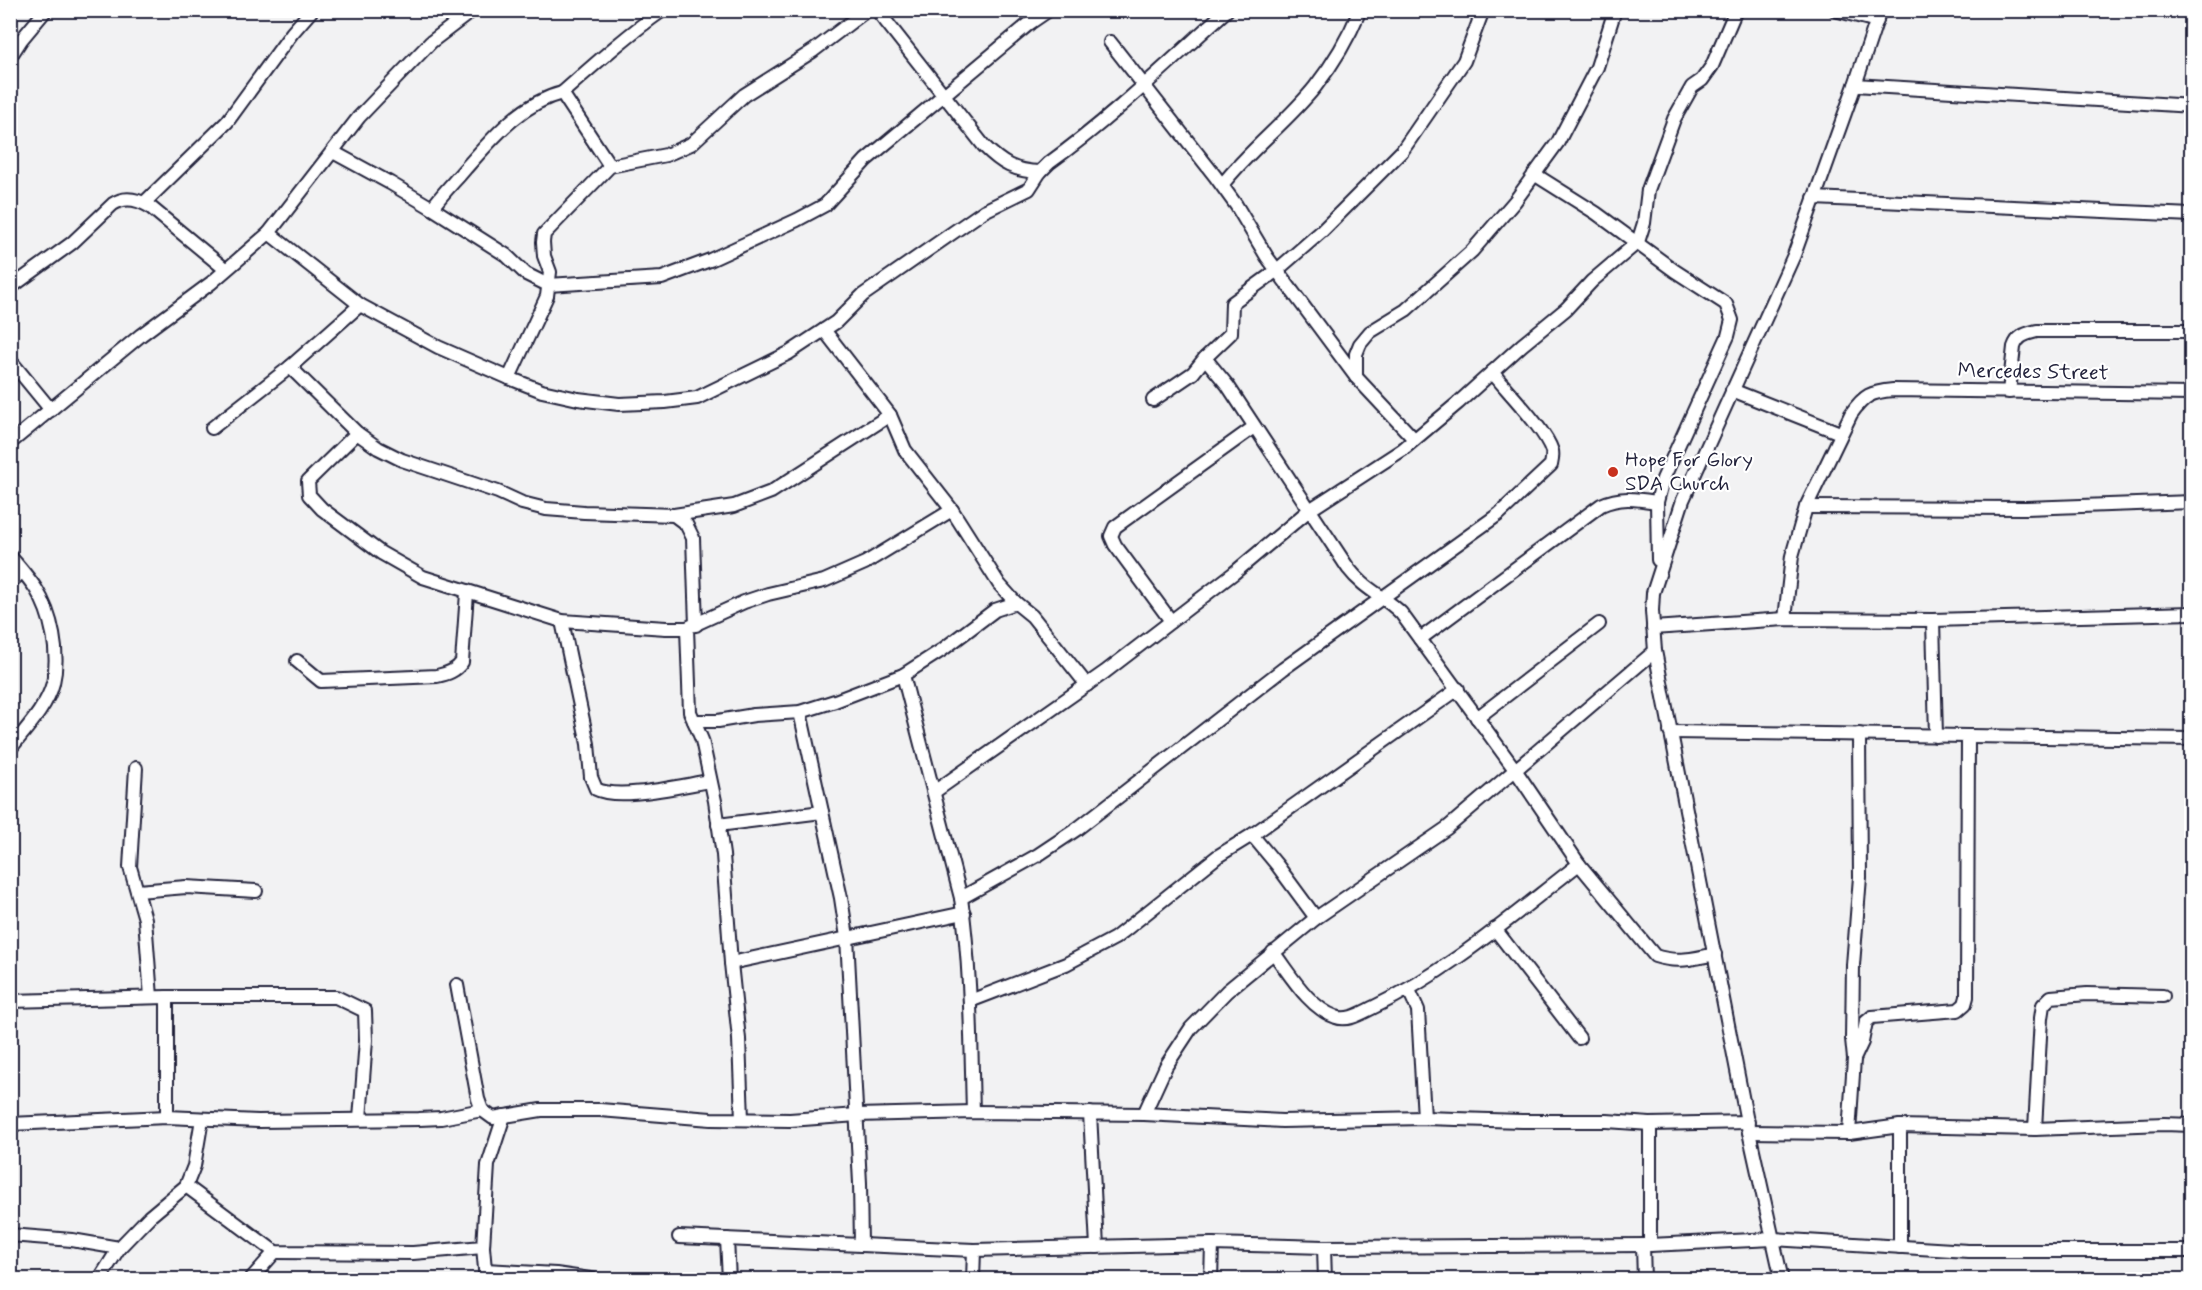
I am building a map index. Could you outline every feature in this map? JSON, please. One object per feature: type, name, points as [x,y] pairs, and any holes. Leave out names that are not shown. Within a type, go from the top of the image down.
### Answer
[{"type":"street","points":[[10,57],[46,10]]},
{"type":"street","points":[[144,203],[227,122],[292,33],[312,10]]},
{"type":"street","points":[[10,443],[141,335],[176,311],[269,233],[359,117],[430,42],[473,10]]},
{"type":"street","points":[[432,208],[510,122],[530,106],[562,93],[592,64],[615,48],[623,38],[663,10]]},
{"type":"street","points":[[509,378],[540,311],[548,285],[550,272],[544,256],[544,234],[610,166],[666,155],[691,144],[744,95],[813,51],[867,10]]},
{"type":"street","points":[[877,10],[972,134],[996,158],[1011,168],[1026,172],[1040,172]]},
{"type":"street","points":[[333,152],[432,208],[506,255],[526,274],[548,285],[662,278],[710,260],[825,206],[867,160],[1030,23],[1049,10]]},
{"type":"street","points":[[269,233],[360,305],[438,347],[542,391],[578,399],[619,404],[698,398],[789,353],[836,322],[863,295],[984,212],[1029,189],[1040,172],[1146,85],[1227,10]]},
{"type":"street","points":[[1222,185],[1234,169],[1315,87],[1337,56],[1360,10]]},
{"type":"street","points":[[1153,400],[1193,373],[1231,333],[1232,303],[1276,271],[1322,231],[1402,151],[1464,61],[1483,10]]},
{"type":"street","points":[[1356,377],[1356,354],[1360,344],[1370,332],[1406,310],[1472,251],[1515,201],[1558,142],[1597,67],[1615,10]]},
{"type":"street","points":[[934,792],[1087,685],[1234,573],[1308,511],[1402,450],[1566,309],[1592,281],[1638,242],[1644,223],[1648,190],[1674,119],[1692,87],[1702,80],[1712,66],[1736,10]]},
{"type":"street","points":[[1782,1280],[1748,1127],[1654,651],[1653,593],[1683,500],[1794,255],[1879,16],[1834,10]]},
{"type":"street","points":[[1110,42],[1146,85],[1222,185],[1276,271],[1289,285],[1356,377],[1414,439]]},
{"type":"street","points":[[1855,86],[2192,106]]},
{"type":"street","points":[[562,93],[610,166]]},
{"type":"street","points":[[1534,174],[1596,213],[1675,271],[1726,304],[1732,320],[1728,336],[1663,479],[1658,502],[1658,577]]},
{"type":"street","points":[[1814,198],[2192,215]]},
{"type":"street","points":[[10,288],[72,243],[113,204],[119,200],[129,199],[144,203],[225,269]]},
{"type":"street","points":[[212,428],[290,368],[360,305]]},
{"type":"street","points":[[824,330],[890,415],[905,450],[952,510],[999,584],[1016,603],[1032,616],[1087,685]]},
{"type":"street","points":[[2008,392],[2014,347],[2016,340],[2024,334],[2037,331],[2192,331]]},
{"type":"street","points":[[1205,358],[1228,386],[1308,511],[1357,580],[1401,613],[1458,689],[1579,864],[1655,956],[1681,961],[1714,954]]},
{"type":"street","points":[[10,360],[51,411]]},
{"type":"street","points":[[290,368],[357,433],[378,448],[402,460],[498,492],[522,503],[575,512],[674,514],[734,506],[771,492],[890,415]]},
{"type":"street","points":[[962,898],[1038,855],[1077,829],[1283,669],[1499,514],[1551,465],[1553,455],[1550,445],[1492,372]]},
{"type":"street","points":[[1732,390],[1840,433],[1806,507],[1792,556],[1785,619]]},
{"type":"street","name":"Mercedes Street","points":[[1840,433],[1860,402],[1874,392],[1893,390],[2192,394]]},
{"type":"street","points":[[1171,621],[1115,546],[1111,536],[1115,527],[1254,427]]},
{"type":"street","points":[[357,433],[308,482],[309,495],[322,509],[399,564],[423,577],[467,593],[562,621],[691,627],[744,602],[824,581],[865,563],[952,510]]},
{"type":"street","points":[[1420,639],[1601,505],[1624,498],[1658,502]]},
{"type":"street","points":[[1806,507],[2026,508],[2192,502]]},
{"type":"street","points":[[674,514],[686,524],[693,538],[690,712],[702,740],[723,855],[739,1039],[742,1119]]},
{"type":"street","points":[[10,556],[45,605],[53,630],[54,676],[53,683],[40,709],[10,749]]},
{"type":"street","points":[[10,582],[22,572]]},
{"type":"street","points":[[297,662],[321,681],[448,674],[458,668],[462,662],[467,593]]},
{"type":"street","points":[[694,721],[718,721],[800,712],[835,702],[903,675],[942,650],[995,610],[1016,603]]},
{"type":"street","points":[[1653,628],[1785,619],[1934,620],[2192,613]]},
{"type":"street","points":[[1934,620],[1936,736]]},
{"type":"street","points":[[562,621],[588,744],[591,777],[596,789],[602,792],[637,792],[710,781]]},
{"type":"street","points":[[1477,718],[1599,624]]},
{"type":"street","points":[[1144,1114],[1166,1066],[1191,1028],[1227,991],[1316,918],[1447,828],[1654,651]]},
{"type":"street","points":[[903,675],[962,898],[970,1001],[973,1112]]},
{"type":"street","points":[[970,1001],[1066,964],[1115,938],[1218,856],[1252,835],[1458,689]]},
{"type":"street","points":[[800,712],[841,898],[847,937],[861,1245]]},
{"type":"street","points":[[1670,732],[2192,739]]},
{"type":"street","points":[[1849,1133],[1853,1101],[1854,1059],[1853,965],[1860,877],[1859,734]]},
{"type":"street","points":[[1854,1059],[1862,1041],[1866,1022],[1872,1017],[1958,1010],[1965,1004],[1967,997],[1968,736]]},
{"type":"street","points":[[136,768],[129,856],[146,926],[151,997]]},
{"type":"street","points":[[718,825],[822,812]]},
{"type":"street","points":[[1252,835],[1316,918]]},
{"type":"street","points":[[1273,952],[1313,1001],[1326,1012],[1338,1018],[1352,1017],[1409,990],[1454,961],[1579,864]]},
{"type":"street","points":[[138,891],[186,887],[256,891]]},
{"type":"street","points":[[731,963],[964,913]]},
{"type":"street","points":[[1495,929],[1580,1038]]},
{"type":"street","points":[[456,986],[478,1099],[482,1110],[493,1118],[541,1110],[600,1110],[675,1118],[790,1120],[856,1115],[973,1112],[1090,1113],[1282,1121],[1424,1118],[1607,1121],[1849,1133],[1900,1126],[2035,1130],[2164,1124],[2192,1125]]},
{"type":"street","points":[[1409,990],[1418,1010],[1424,1118]]},
{"type":"street","points":[[2035,1130],[2043,1005],[2051,997],[2075,995],[2163,996]]},
{"type":"street","points":[[10,1001],[151,997],[336,997],[365,1011],[366,1040],[360,1119]]},
{"type":"street","points":[[167,997],[167,1117]]},
{"type":"street","points":[[10,1124],[167,1117],[258,1121],[441,1118],[482,1110]]},
{"type":"street","points":[[1090,1113],[1097,1247]]},
{"type":"street","points":[[504,1116],[488,1165],[483,1247],[485,1275],[556,1274],[597,1280]]},
{"type":"street","points":[[99,1280],[119,1248],[149,1217],[186,1186],[194,1166],[202,1119]]},
{"type":"street","points":[[1644,1280],[1650,1124]]},
{"type":"street","points":[[1900,1126],[1900,1246]]},
{"type":"street","points":[[186,1186],[275,1252],[413,1253],[483,1247]]},
{"type":"street","points":[[10,1234],[72,1240],[119,1248]]},
{"type":"street","points":[[679,1237],[974,1250],[1212,1244],[1324,1247],[1647,1245],[1773,1239],[1968,1251],[2192,1251]]},
{"type":"street","points":[[727,1239],[729,1280]]},
{"type":"street","points":[[1211,1280],[1212,1244]]},
{"type":"street","points":[[1324,1247],[1325,1280]]},
{"type":"street","points":[[973,1280],[974,1250]]},
{"type":"street","points":[[250,1280],[275,1252]]},
{"type":"place","name":"Hope For Glory SDA Church","points":[[1613,472]]}]
